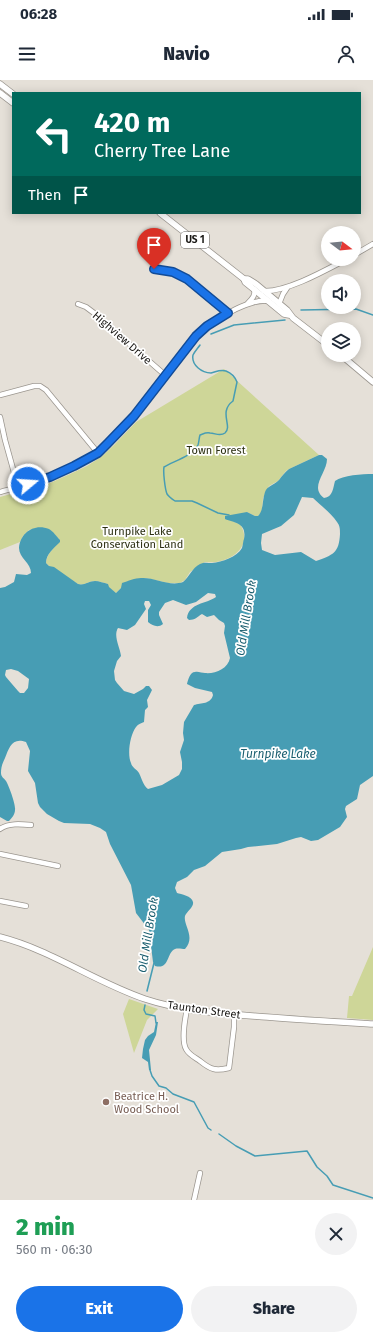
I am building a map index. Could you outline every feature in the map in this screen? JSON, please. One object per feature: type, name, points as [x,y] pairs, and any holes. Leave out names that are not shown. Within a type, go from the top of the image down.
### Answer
[{"type":"main road","points":[[0,84],[12,93]]},
{"type":"main road","points":[[0,93],[12,102]]},
{"type":"main road","name":"US 1","points":[[161,214],[244,279],[245,282],[284,314],[289,314]]},
{"type":"main road","name":"US 1","points":[[244,279],[248,279],[321,339]]},
{"type":"main road","points":[[349,362],[373,382]]},
{"type":"main road","name":"Taunton Street","points":[[0,937],[30,947],[129,993],[153,1001],[187,1009],[234,1014],[373,1024]]},
{"type":"street","points":[[361,251],[373,244]]},
{"type":"street","points":[[263,291],[276,291],[287,288],[333,266]]},
{"type":"street","points":[[154,269],[173,272],[187,279],[228,313]]},
{"type":"street","points":[[279,304],[287,288]]},
{"type":"street","points":[[246,304],[253,297],[255,292],[254,289]]},
{"type":"street","points":[[0,492],[65,471],[98,453],[129,422],[196,336],[207,326],[246,304],[258,301],[268,301]]},
{"type":"street","name":"Highview Drive","points":[[78,304],[86,307],[94,313],[165,375]]},
{"type":"street","points":[[0,395],[34,386],[40,386],[46,390],[98,453]]},
{"type":"street","points":[[0,417],[2,441],[18,487]]},
{"type":"street","points":[[0,829],[7,825],[31,825]]},
{"type":"street","points":[[0,854],[58,866]]},
{"type":"street","points":[[0,901],[26,906]]},
{"type":"street","points":[[187,1009],[184,1042],[186,1050],[214,1070],[229,1068],[234,1014]]},
{"type":"street","points":[[194,1200],[200,1173]]},
{"type":"green space","name":"Town Forest","points":[[224,369],[319,455],[289,469],[278,481],[269,486],[263,498],[262,512],[258,516],[247,512],[234,522],[240,524],[244,533],[244,540],[241,547],[230,558],[222,561],[205,562],[190,572],[185,580],[180,583],[168,583],[146,578],[121,588],[116,593],[108,587],[108,584],[97,581],[78,584],[49,566],[46,563],[46,559],[59,539],[50,530],[38,528],[29,530],[20,542],[0,550],[0,497],[50,483],[87,466],[101,457],[136,422]]},
{"type":"green space","points":[[373,947],[373,1020],[347,1018],[349,996],[352,996]]},
{"type":"green space","points":[[129,999],[158,1009],[147,1020],[134,1053],[123,1014]]},
{"type":"water","name":"Turnpike Lake","points":[[319,455],[322,455],[327,459],[318,485],[320,494],[324,498],[331,494],[335,481],[338,479],[353,475],[373,474],[373,776],[360,785],[357,799],[346,806],[345,809],[347,817],[340,827],[318,840],[311,841],[301,837],[277,844],[248,847],[222,852],[205,866],[194,870],[187,877],[177,882],[175,888],[177,893],[189,897],[193,902],[185,916],[189,936],[188,945],[185,949],[175,949],[172,951],[163,966],[155,966],[153,962],[149,930],[136,913],[131,885],[110,844],[106,832],[90,824],[64,823],[47,814],[40,807],[35,783],[28,771],[30,751],[26,742],[14,742],[2,764],[1,774],[10,791],[15,810],[9,821],[0,817],[0,588],[14,582],[16,574],[27,575],[31,573],[29,566],[21,555],[19,548],[25,534],[33,528],[38,527],[49,529],[60,540],[60,542],[49,554],[46,563],[78,584],[97,581],[108,584],[109,587],[116,593],[121,588],[122,583],[136,578],[146,578],[167,583],[183,582],[200,564],[225,560],[240,551],[244,539],[244,530],[239,524],[225,519],[225,516],[247,512],[258,516],[262,508],[266,490],[279,480],[289,469]],"holes":[[[302,497],[313,498],[332,515],[338,523],[340,534],[338,545],[334,552],[331,555],[316,561],[301,552],[275,555],[262,550],[262,534],[281,526],[294,515]],[[208,593],[215,594],[216,597],[198,604],[191,609],[187,618],[189,620],[193,619],[202,614],[207,617],[214,615],[224,623],[224,633],[230,658],[229,662],[224,668],[217,672],[193,672],[189,678],[187,684],[195,688],[212,692],[212,698],[208,702],[194,705],[184,722],[184,740],[180,752],[182,769],[179,775],[162,785],[148,789],[132,765],[129,750],[134,730],[138,725],[144,722],[145,710],[148,707],[147,700],[152,690],[149,686],[146,686],[134,694],[124,691],[115,680],[114,671],[117,661],[121,656],[116,634],[118,628],[127,630],[135,625],[146,609],[144,604],[145,601],[149,601],[151,605],[148,610],[148,622],[157,626],[163,624],[159,612],[165,603],[173,600],[186,605],[196,602]],[[11,669],[18,671],[29,679],[28,688],[24,693],[20,693],[6,677],[6,670]]]},
{"type":"water","points":[[156,1022],[158,1022],[156,1035],[149,1050],[151,1070],[149,1070],[148,1062],[142,1058],[143,1049],[145,1040],[154,1032]]},
{"type":"waterway","name":"Old Mill Brook","points":[[301,310],[356,309],[373,315]]},
{"type":"waterway","name":"Old Mill Brook","points":[[211,334],[234,325],[285,320]]},
{"type":"waterway","name":"Old Mill Brook","points":[[200,345],[193,355],[195,365],[204,372],[208,373],[224,370],[233,375],[237,382],[233,401],[229,405],[226,414],[228,427],[225,433],[221,435],[212,433],[200,435],[198,445],[192,452],[164,467],[167,494],[175,501],[192,501],[218,513],[229,515]]},
{"type":"waterway","name":"Old Mill Brook","points":[[147,991],[154,963]]},
{"type":"waterway","name":"Old Mill Brook","points":[[145,1005],[144,1010],[146,1014],[155,1016],[156,1023]]},
{"type":"waterway","name":"Old Mill Brook","points":[[150,1070],[159,1086],[166,1088],[173,1094],[194,1102],[208,1128],[211,1130]]},
{"type":"waterway","name":"Old Mill Brook","points":[[219,1134],[236,1146],[255,1156],[307,1151],[317,1167],[327,1176],[333,1185],[373,1198]]},
{"type":"place","name":"Beatrice H. Wood School","points":[[106,1102]]},
{"type":"route","points":[[28,484],[65,471],[98,453],[134,416],[196,336],[207,326],[228,313],[187,279],[173,272],[154,269]]},
{"type":"park label","name":"Turnpike Lake Conservation Land","points":[[137,537]]}]
